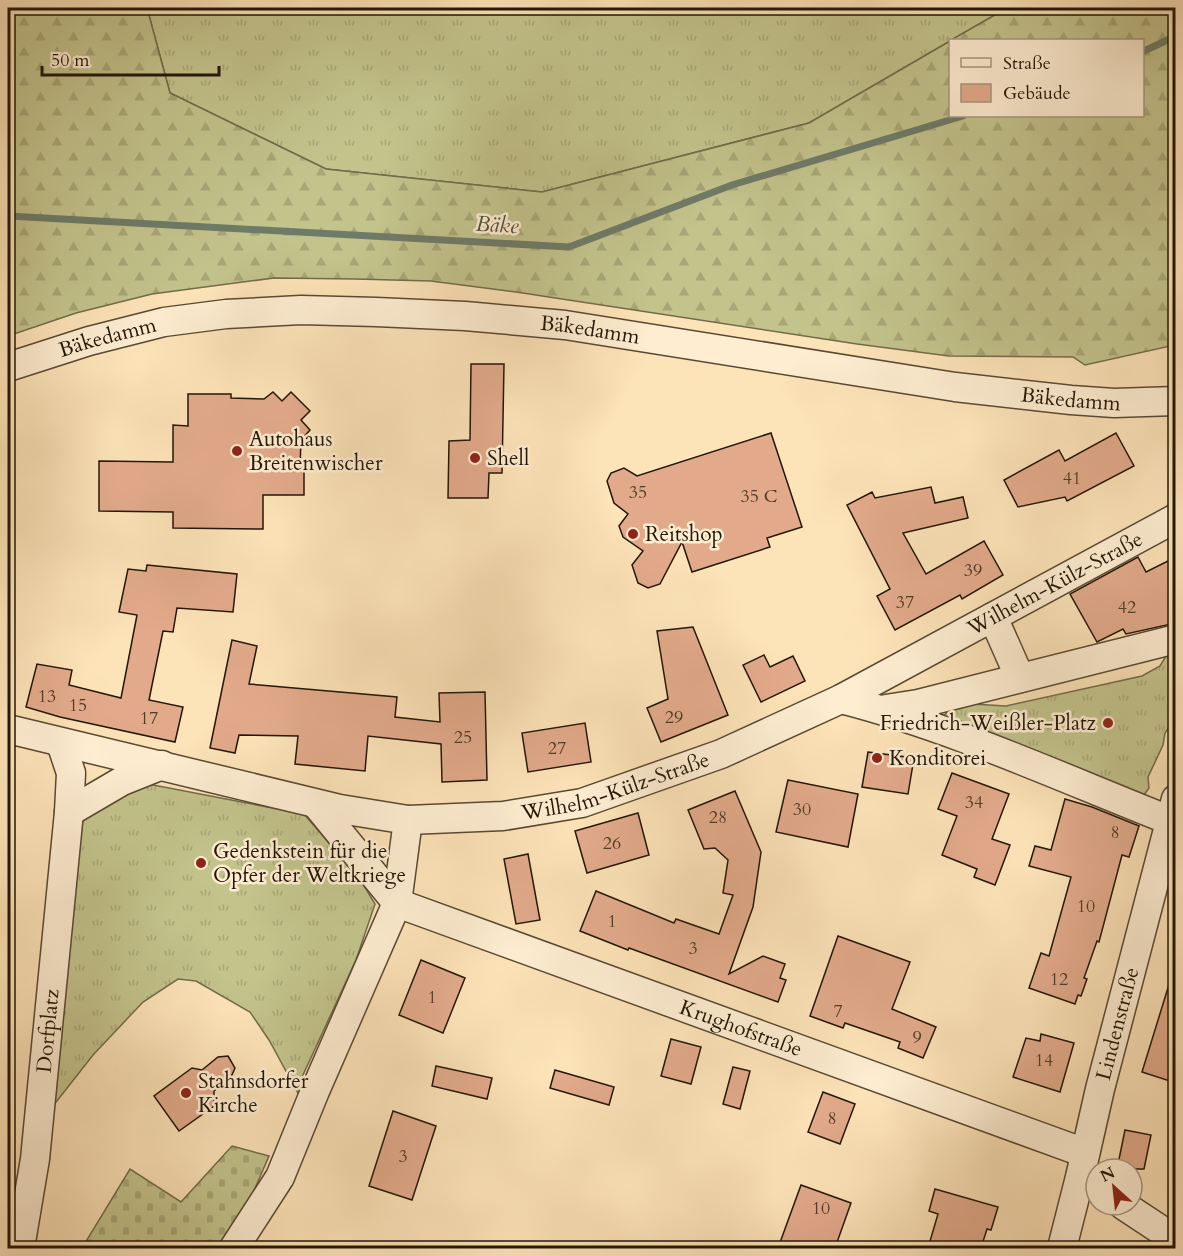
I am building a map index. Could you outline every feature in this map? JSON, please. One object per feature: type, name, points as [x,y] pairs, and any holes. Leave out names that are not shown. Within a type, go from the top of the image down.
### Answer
[{"type":"street","name":"Bäkedamm","points":[[8,367],[89,340],[164,322],[226,314],[301,310],[375,312],[465,316],[565,325],[955,387],[1071,400],[1114,403],[1176,401]]},
{"type":"street","name":"Wilhelm-Külz-Straße","points":[[8,729],[316,804],[408,820],[503,816],[582,803],[722,754],[841,699],[1176,518]]},
{"type":"street","points":[[993,617],[1020,678]]},
{"type":"street","points":[[884,710],[918,704],[1176,639]]},
{"type":"street","points":[[841,699],[946,730],[1172,810]]},
{"type":"street","name":"Dorfplatz","points":[[20,1248],[35,1159],[69,813],[71,773],[61,743]]},
{"type":"street","points":[[69,813],[122,781],[162,765]]},
{"type":"street","points":[[316,804],[397,903]]},
{"type":"street","name":"Lindenstraße","points":[[1091,1157],[1172,810]]},
{"type":"street","points":[[234,1248],[280,1177],[397,903],[408,820]]},
{"type":"street","name":"Krughofstraße","points":[[397,903],[1084,1172]]},
{"type":"street","name":"Lindenstraße","points":[[1062,1248],[1084,1182]]},
{"type":"street","points":[[1141,1217],[1176,1240]]},
{"type":"green space","points":[[8,8],[147,8],[170,93],[326,169],[542,192],[809,123],[949,42],[949,117],[1144,117],[1144,39],[953,39],[1007,8],[1175,8],[1175,345],[1085,365],[1073,357],[949,356],[431,281],[274,278],[152,294],[76,313],[8,336]]},
{"type":"green space","points":[[147,8],[1007,8],[954,39],[949,39],[949,42],[809,123],[542,192],[326,169],[170,93]]},
{"type":"green space","points":[[1175,653],[1175,718],[1165,733],[1163,745],[1148,777],[1149,788],[1144,795],[1046,755],[944,721],[944,715],[952,709],[972,704],[1006,706],[1142,676],[1160,666],[1166,656]]},
{"type":"green space","points":[[143,783],[304,814],[360,879],[375,904],[356,960],[303,1075],[299,1095],[269,1040],[250,1012],[196,981],[178,979],[143,1002],[93,1055],[53,1106],[79,826],[90,812]]},
{"type":"green space","points":[[232,1146],[269,1156],[243,1216],[219,1248],[82,1248],[130,1169],[181,1202]]},
{"type":"building","points":[[471,364],[504,364],[502,473],[489,473],[488,498],[448,498],[449,441],[470,440]]},
{"type":"building","name":"Autohaus Breitenwischer","points":[[273,392],[282,401],[291,392],[310,411],[301,420],[310,430],[301,440],[300,468],[304,468],[304,495],[263,495],[263,529],[173,528],[173,512],[99,511],[99,461],[173,462],[173,425],[188,426],[188,394],[231,394],[231,398],[264,399]]},
{"type":"building","points":[[771,433],[802,527],[767,538],[770,547],[692,572],[682,542],[660,584],[648,588],[638,583],[632,565],[643,551],[623,537],[619,526],[628,514],[614,503],[607,481],[611,473],[624,468],[637,476]]},
{"type":"building","points":[[1116,433],[1134,466],[1067,501],[1065,497],[1018,507],[1004,480],[1059,450],[1065,461]]},
{"type":"building","points":[[931,487],[935,503],[963,497],[968,518],[903,533],[926,574],[984,541],[1003,575],[962,599],[960,595],[895,630],[877,596],[890,589],[847,505],[872,492],[875,498]]},
{"type":"building","points":[[1138,557],[1146,572],[1176,557],[1176,623],[1126,634],[1123,629],[1097,642],[1070,594]]},
{"type":"building","points":[[147,565],[237,574],[233,612],[177,608],[173,632],[163,631],[149,700],[183,707],[175,742],[60,717],[26,707],[37,664],[72,670],[69,685],[121,698],[137,615],[119,612],[128,569],[146,571]]},
{"type":"building","points":[[693,627],[728,715],[661,742],[647,708],[668,699],[657,631]]},
{"type":"building","points":[[232,640],[257,646],[249,684],[397,697],[395,717],[440,722],[439,693],[485,692],[487,780],[442,782],[441,744],[368,736],[365,771],[295,764],[298,736],[239,735],[235,753],[210,748]]},
{"type":"building","points":[[764,655],[770,667],[793,656],[805,681],[761,702],[743,665]]},
{"type":"building","points":[[585,723],[591,762],[528,772],[522,733]]},
{"type":"building","points":[[868,752],[914,758],[908,794],[862,787]]},
{"type":"building","points":[[952,773],[1009,794],[992,839],[1010,845],[995,885],[974,877],[977,869],[942,855],[957,816],[938,809]]},
{"type":"building","points":[[788,780],[858,794],[848,847],[776,832]]},
{"type":"building","points":[[735,791],[761,852],[753,907],[729,974],[763,956],[785,964],[780,978],[786,980],[778,1002],[580,931],[596,891],[674,923],[676,919],[719,934],[733,895],[723,893],[728,860],[715,848],[704,849],[688,810]]},
{"type":"building","points":[[1065,799],[1139,826],[1129,857],[1122,855],[1099,942],[1097,941],[1084,978],[1087,979],[1081,996],[1078,995],[1075,1004],[1029,988],[1041,953],[1049,956],[1071,877],[1029,866],[1035,846],[1051,850]]},
{"type":"building","points":[[638,813],[649,855],[587,873],[575,831]]},
{"type":"building","points":[[528,854],[540,920],[516,924],[504,859]]},
{"type":"building","points":[[838,936],[910,962],[892,1009],[936,1027],[923,1058],[898,1048],[900,1042],[845,1023],[843,1028],[810,1016]]},
{"type":"building","points":[[421,960],[465,978],[443,1033],[399,1015]]},
{"type":"building","points":[[1171,978],[1176,978],[1176,1083],[1142,1072]]},
{"type":"building","points":[[1041,1034],[1074,1043],[1060,1092],[1013,1077],[1026,1038],[1040,1041]]},
{"type":"building","points":[[671,1039],[701,1047],[691,1084],[661,1076]]},
{"type":"building","name":"Stahnsdorfer Kirche","points":[[228,1056],[235,1068],[231,1077],[214,1091],[214,1106],[179,1131],[154,1096],[192,1068],[202,1070],[218,1057]]},
{"type":"building","points":[[436,1066],[492,1078],[487,1099],[432,1086]]},
{"type":"building","points":[[733,1067],[750,1071],[740,1109],[723,1104]]},
{"type":"building","points":[[555,1070],[614,1087],[609,1105],[550,1088]]},
{"type":"building","points":[[823,1092],[855,1104],[840,1144],[808,1132]]},
{"type":"building","points":[[393,1111],[436,1126],[412,1200],[369,1186]]},
{"type":"building","points":[[1125,1130],[1151,1135],[1144,1169],[1144,1157],[1119,1157]]},
{"type":"building","points":[[801,1185],[851,1203],[835,1248],[778,1248]]},
{"type":"building","points":[[935,1189],[998,1207],[991,1230],[987,1229],[981,1248],[928,1248],[938,1214],[929,1211]]},
{"type":"waterway","name":"Bäke","points":[[1144,51],[1176,36]]},
{"type":"waterway","name":"Bäke","points":[[8,216],[569,247],[732,185],[960,117]]},
{"type":"place","name":"Autohaus Breitenwischer","points":[[237,451]]},
{"type":"place","name":"Shell","points":[[475,458]]},
{"type":"place","name":"Reitshop","points":[[633,534]]},
{"type":"place","name":"Friedrich-Weißler-Platz","points":[[1108,723]]},
{"type":"place","name":"Konditorei","points":[[877,758]]},
{"type":"place","name":"Gedenkstein für die Opfer der Weltkriege","points":[[201,863]]},
{"type":"place","name":"Stahnsdorfer Kirche","points":[[186,1093]]}]
